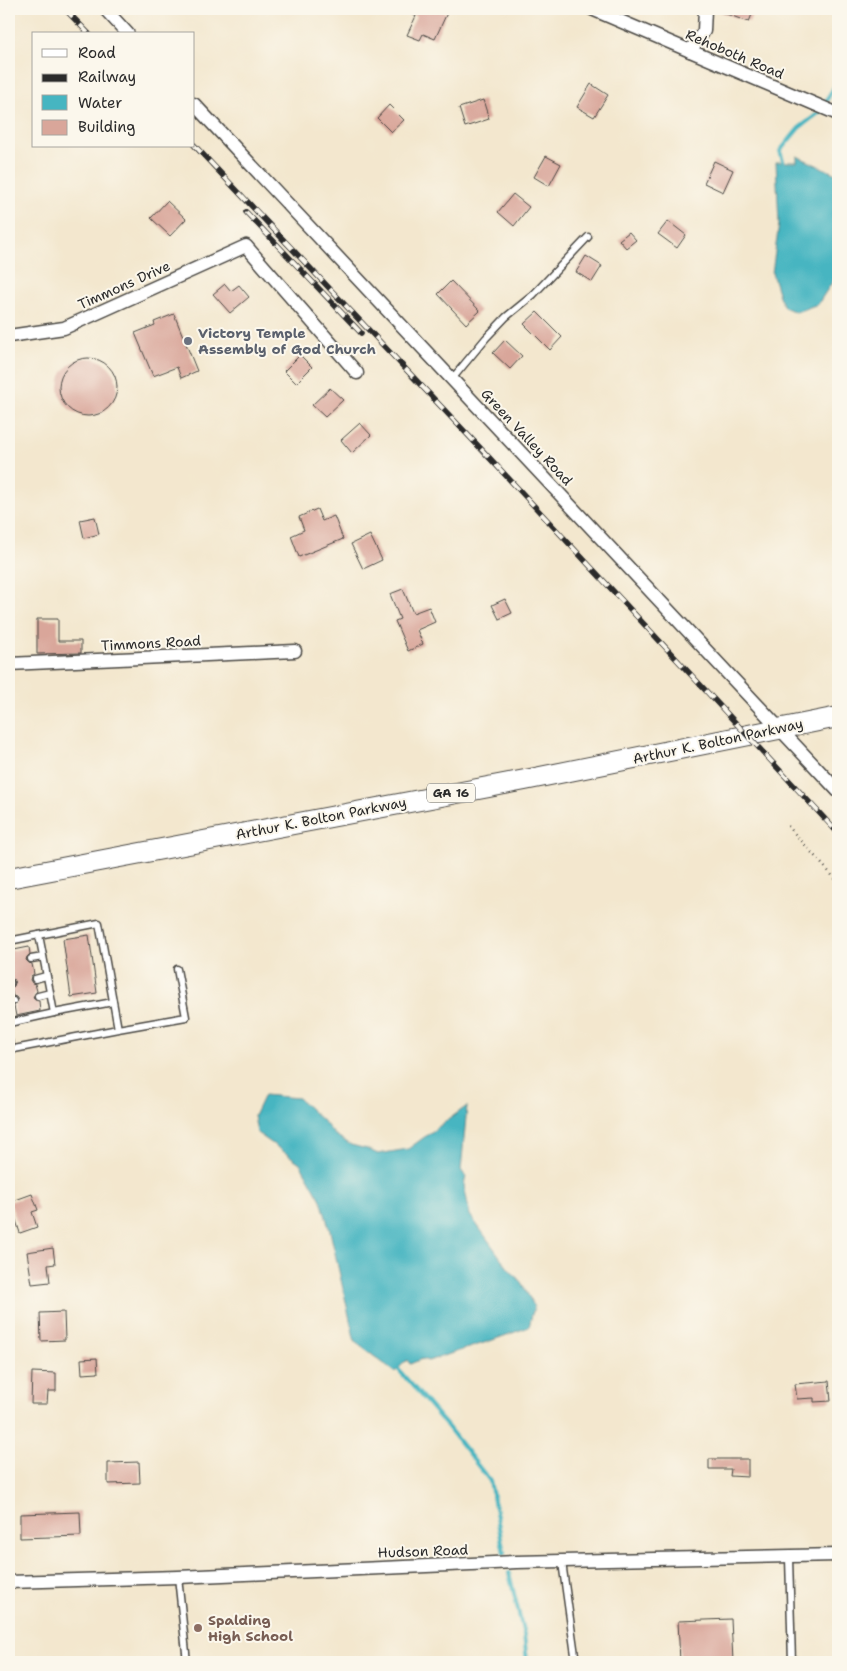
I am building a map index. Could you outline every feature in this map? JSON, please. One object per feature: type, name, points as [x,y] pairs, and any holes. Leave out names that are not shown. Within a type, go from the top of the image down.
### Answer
[{"type":"main road","name":"Arthur K. Bolton Parkway","points":[[9,878],[525,780],[838,717]]},
{"type":"street","points":[[105,9],[126,32]]},
{"type":"street","name":"Rehoboth Road","points":[[592,9],[838,114]]},
{"type":"street","points":[[690,51],[704,31],[705,9]]},
{"type":"street","name":"Green Valley Road","points":[[195,105],[838,791]]},
{"type":"street","name":"Timmons Drive","points":[[9,336],[64,328],[246,246],[357,373]]},
{"type":"street","name":"Timmons Road","points":[[9,664],[295,651]]},
{"type":"street","name":"Hudson Road","points":[[9,1582],[562,1562],[838,1556]]},
{"type":"lane","points":[[452,379],[506,317],[533,295],[588,237]]},
{"type":"lane","points":[[9,941],[99,923],[118,1029]]},
{"type":"lane","points":[[38,935],[54,1014]]},
{"type":"lane","points":[[31,960],[43,957]]},
{"type":"lane","points":[[9,1041],[10,1050],[186,1017],[177,970]]},
{"type":"lane","points":[[34,979],[46,976]]},
{"type":"lane","points":[[38,996],[50,993]]},
{"type":"lane","points":[[9,1023],[113,1002]]},
{"type":"lane","points":[[789,1558],[792,1662]]},
{"type":"lane","points":[[562,1562],[576,1662]]},
{"type":"lane","points":[[178,1577],[187,1662]]},
{"type":"path","points":[[788,826],[838,882]]},
{"type":"water","points":[[797,156],[838,175],[838,273],[818,304],[796,312],[784,307],[772,273],[779,224],[776,162],[797,162]]},
{"type":"water","points":[[264,1095],[298,1098],[334,1134],[351,1145],[378,1154],[408,1149],[467,1106],[461,1170],[466,1177],[464,1185],[470,1215],[508,1268],[521,1282],[534,1306],[529,1327],[428,1361],[422,1359],[410,1364],[407,1360],[395,1372],[355,1342],[330,1231],[321,1200],[300,1163],[257,1133],[254,1116]]},
{"type":"building","points":[[399,9],[437,9],[447,13],[435,39],[423,34],[420,40],[407,35],[416,16]]},
{"type":"building","points":[[716,9],[754,9],[749,22]]},
{"type":"building","points":[[591,84],[608,95],[594,117],[577,107]]},
{"type":"building","points":[[483,100],[489,119],[465,127],[459,108]]},
{"type":"building","points":[[389,105],[404,120],[391,132],[377,118]]},
{"type":"building","points":[[546,156],[561,164],[549,186],[534,177]]},
{"type":"building","points":[[714,161],[733,170],[723,192],[704,183]]},
{"type":"building","points":[[513,194],[529,207],[514,226],[498,212]]},
{"type":"building","points":[[167,201],[186,219],[170,236],[151,218]]},
{"type":"building","points":[[668,221],[686,235],[677,248],[658,234]]},
{"type":"building","points":[[629,232],[636,240],[626,248],[619,240]]},
{"type":"building","points":[[586,256],[602,266],[592,282],[576,272]]},
{"type":"building","points":[[451,281],[480,311],[466,324],[438,294]]},
{"type":"building","points":[[225,284],[231,291],[239,285],[249,297],[230,313],[213,294]]},
{"type":"building","points":[[537,312],[562,337],[550,350],[524,324]]},
{"type":"building","points":[[174,314],[197,371],[181,378],[177,367],[153,376],[135,333],[155,325],[154,322]]},
{"type":"building","points":[[505,340],[522,356],[510,369],[493,353]]},
{"type":"building","points":[[300,355],[312,367],[296,383],[284,371]]},
{"type":"building","points":[[88,358],[99,360],[112,371],[117,387],[115,398],[104,411],[88,416],[77,414],[64,403],[59,387],[61,376],[72,363]]},
{"type":"building","points":[[330,388],[343,400],[325,417],[312,405]]},
{"type":"building","points":[[360,423],[371,435],[352,453],[341,440]]},
{"type":"building","points":[[317,509],[322,521],[334,516],[343,539],[299,557],[291,536],[304,530],[299,517]]},
{"type":"building","points":[[95,517],[99,534],[84,538],[80,520]]},
{"type":"building","points":[[370,535],[382,560],[363,569],[351,544]]},
{"type":"building","points":[[403,589],[413,613],[429,607],[435,622],[417,630],[423,644],[408,651],[395,621],[400,619],[390,594]]},
{"type":"building","points":[[505,599],[512,613],[499,619],[492,605]]},
{"type":"building","points":[[37,619],[58,619],[58,641],[81,641],[81,653],[37,654]]},
{"type":"building","points":[[89,935],[97,993],[71,997],[63,939]]},
{"type":"building","points":[[29,947],[30,954],[26,960],[32,964],[34,974],[30,980],[35,984],[37,991],[33,997],[39,1001],[40,1011],[16,1016],[14,1006],[18,1000],[13,996],[11,988],[15,983],[13,979],[9,978],[9,951]]},
{"type":"building","points":[[32,1194],[38,1210],[32,1212],[37,1227],[20,1233],[10,1202]]},
{"type":"building","points":[[53,1248],[55,1264],[48,1265],[50,1282],[32,1284],[27,1252]]},
{"type":"building","points":[[64,1312],[65,1340],[41,1341],[40,1313]]},
{"type":"building","points":[[97,1358],[98,1373],[82,1374],[81,1359]]},
{"type":"building","points":[[32,1372],[56,1373],[56,1391],[48,1391],[47,1404],[31,1404]]},
{"type":"building","points":[[829,1381],[831,1401],[814,1402],[814,1398],[797,1399],[795,1384]]},
{"type":"building","points":[[709,1459],[748,1459],[748,1477],[730,1476],[731,1469],[709,1469]]},
{"type":"building","points":[[139,1462],[140,1483],[108,1484],[108,1463]]},
{"type":"building","points":[[80,1512],[81,1536],[20,1538],[20,1514]]},
{"type":"building","points":[[731,1619],[733,1662],[680,1662],[678,1621]]},
{"type":"waterway","points":[[783,161],[780,151],[799,128],[820,112],[838,80]]},
{"type":"waterway","points":[[398,1369],[447,1426],[490,1481],[504,1553]]},
{"type":"waterway","points":[[509,1573],[524,1635],[527,1662]]},
{"type":"railway","points":[[65,9],[87,32]]},
{"type":"railway","points":[[195,146],[484,452],[838,833]]},
{"type":"railway","points":[[246,212],[361,333]]},
{"type":"place","name":"Victory Temple Assembly of God Church","points":[[188,341]]},
{"type":"place","name":"Spalding High School","points":[[198,1628]]}]
